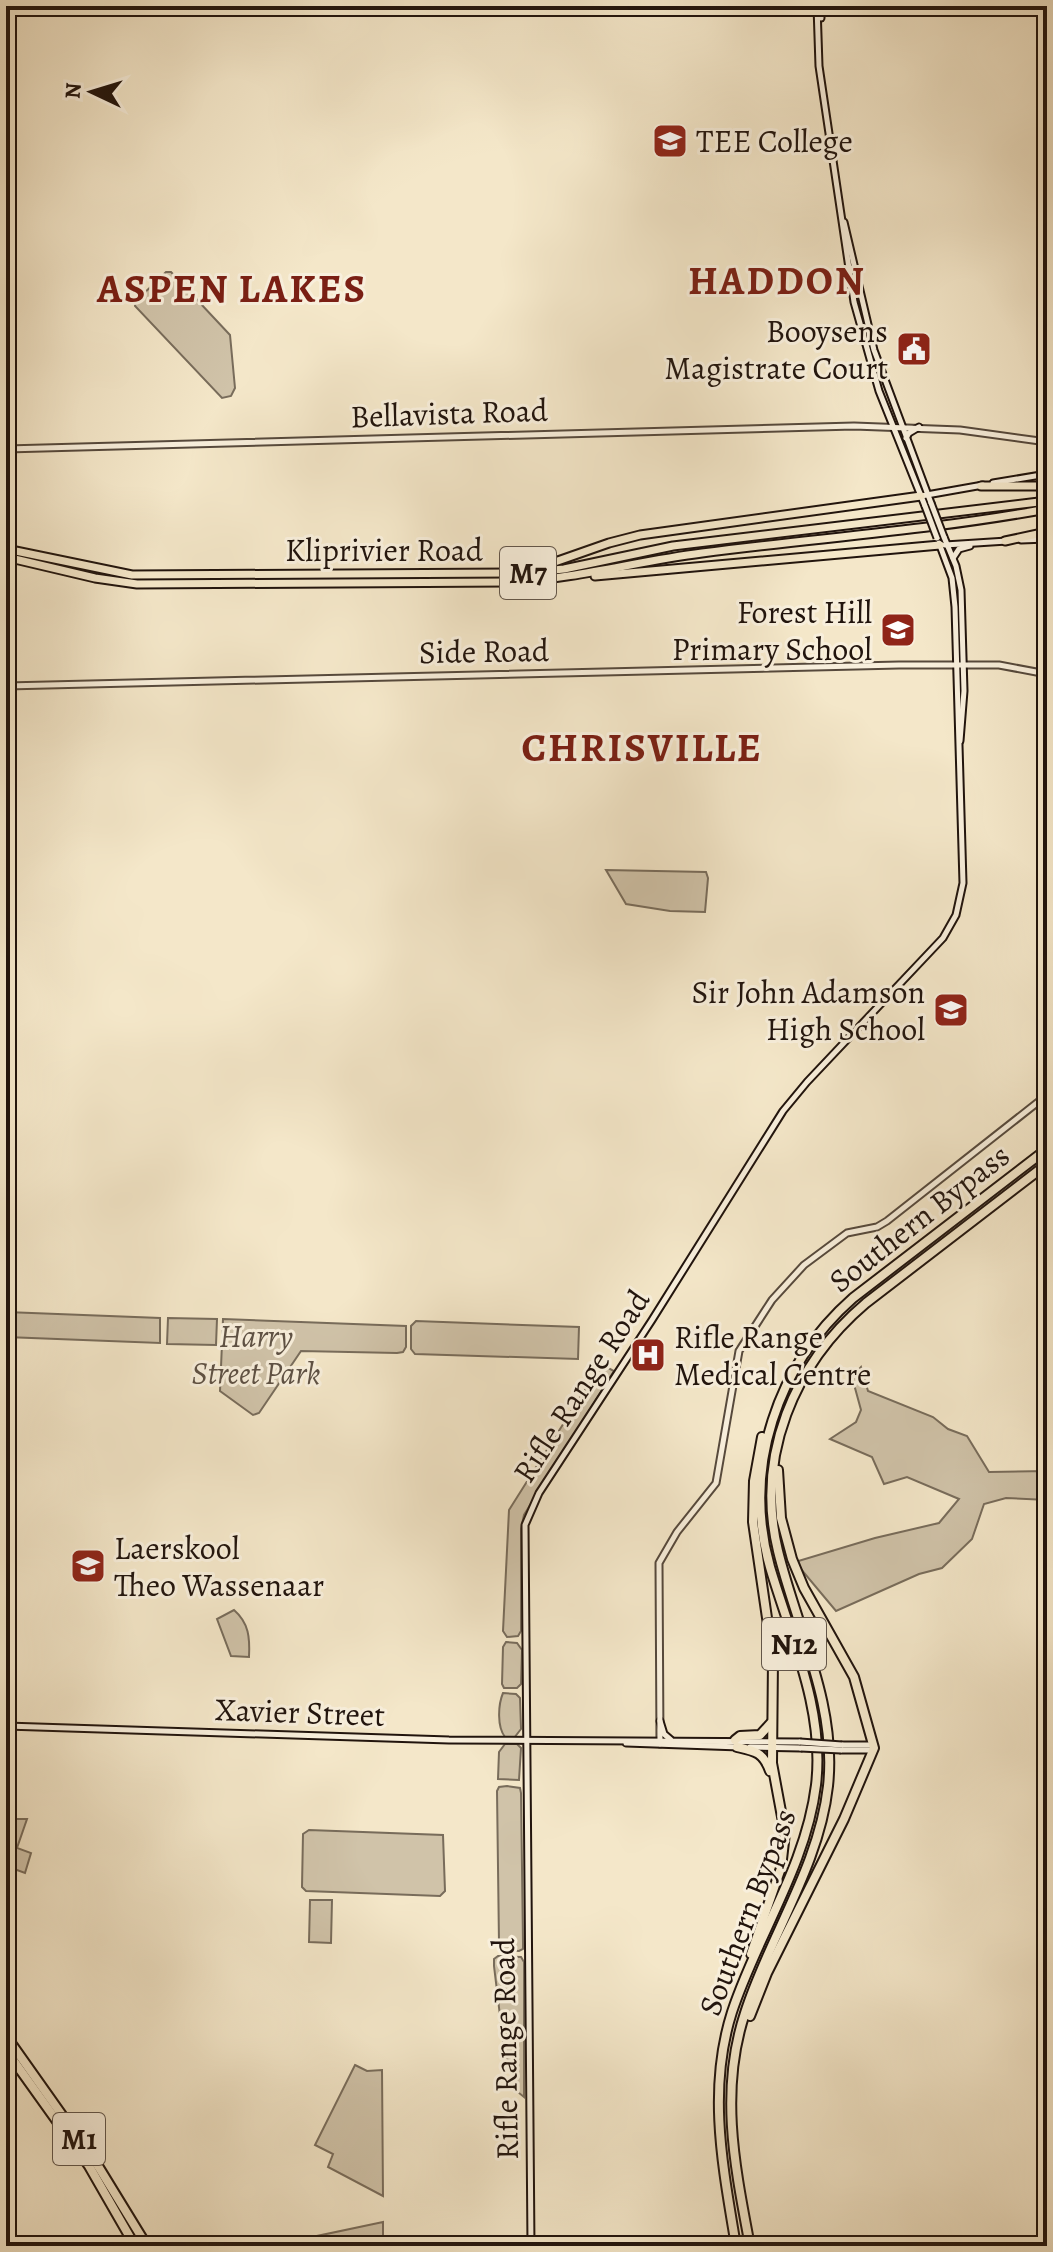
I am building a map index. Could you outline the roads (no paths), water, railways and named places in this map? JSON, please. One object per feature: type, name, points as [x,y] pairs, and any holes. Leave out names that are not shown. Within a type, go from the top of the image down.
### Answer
[{"type":"highway","name":"Southern Bypass","points":[[736,2246],[717,2112],[723,2052],[741,1990],[805,1835],[817,1772],[817,1744],[811,1704],[767,1556],[761,1520],[763,1461],[777,1406],[804,1352],[843,1307],[1047,1149]]},
{"type":"highway","name":"Southern Bypass","points":[[750,2246],[733,2152],[730,2096],[736,2048],[745,2013],[815,1843],[829,1775],[824,1706],[774,1531],[772,1484],[779,1437],[792,1397],[804,1374],[839,1327],[1047,1164]]},
{"type":"highway","points":[[741,1990],[783,1859],[785,1827],[772,1767],[773,1651],[754,1531],[753,1503],[763,1432],[777,1406]]},
{"type":"highway","points":[[730,2096],[745,2030],[758,1993],[839,1830],[874,1748],[863,1702],[849,1668],[804,1588],[792,1559],[780,1506],[779,1437]]},
{"type":"highway","points":[[773,1720],[760,1735],[740,1736],[736,1743],[764,1757],[780,1798]]},
{"type":"highway","name":"M1","points":[[6,2036],[98,2166],[147,2246]]},
{"type":"highway","name":"M1","points":[[6,2050],[89,2166],[135,2246]]},
{"type":"main road","points":[[819,6],[819,66],[848,274],[867,355],[907,462],[942,541]]},
{"type":"main road","points":[[819,6],[821,65],[845,224],[867,324],[924,496]]},
{"type":"main road","name":"Bellavista Road","points":[[6,449],[894,426],[962,430],[1047,442]]},
{"type":"main road","points":[[906,438],[919,427]]},
{"type":"main road","points":[[523,573],[640,535],[924,496],[1047,474]]},
{"type":"main road","points":[[903,499],[915,489],[915,480]]},
{"type":"main road","points":[[981,486],[1047,486]]},
{"type":"main road","name":"Kliprivier Road","points":[[6,549],[132,575],[523,573],[551,571],[673,546],[1047,501]]},
{"type":"main road","name":"Kliprivier Road","points":[[6,557],[112,581],[159,585],[515,582],[569,577],[699,553],[967,522],[1047,509]]},
{"type":"main road","points":[[1005,541],[1047,532]]},
{"type":"main road","points":[[569,577],[942,541],[974,543],[1047,539]]},
{"type":"main road","name":"Rifle Range Road","points":[[942,541],[953,559],[961,590],[959,640]]},
{"type":"main road","name":"Rifle Range Road","points":[[531,2246],[524,1534],[530,1510],[783,1111],[951,927],[963,883],[960,665],[953,584],[942,541]]},
{"type":"main road","points":[[953,559],[959,549],[974,543]]},
{"type":"main road","name":"Side Road","points":[[6,686],[960,665],[1009,666],[1047,674]]},
{"type":"main road","points":[[660,1743],[659,1563],[677,1532],[714,1487],[738,1355],[753,1327],[772,1300],[804,1265],[847,1233],[873,1228],[887,1221],[1047,1095]]},
{"type":"main road","points":[[660,1721],[665,1736],[677,1741]]},
{"type":"main road","name":"Xavier Street","points":[[6,1726],[449,1740],[736,1743]]},
{"type":"main road","name":"Xavier Street","points":[[660,1743],[874,1748]]},
{"type":"place","name":"TEE College","points":[[670,141]]},
{"type":"place","name":"Booysens Magistrate Court","points":[[914,349]]},
{"type":"place","name":"Forest Hill Primary School","points":[[898,630]]},
{"type":"place","name":"Sir John Adamson High School","points":[[951,1010]]},
{"type":"place","name":"Rifle Range Medical Centre","points":[[648,1355]]},
{"type":"place","name":"Laerskool Theo Wassenaar","points":[[88,1566]]},
{"type":"district","name":"HADDON","points":[[777,280]]},
{"type":"district","name":"ASPEN LAKES","points":[[232,288]]},
{"type":"district","name":"CHRISVILLE","points":[[642,747]]},
{"type":"park label","name":"Harry Street Park","points":[[256,1354]]}]
